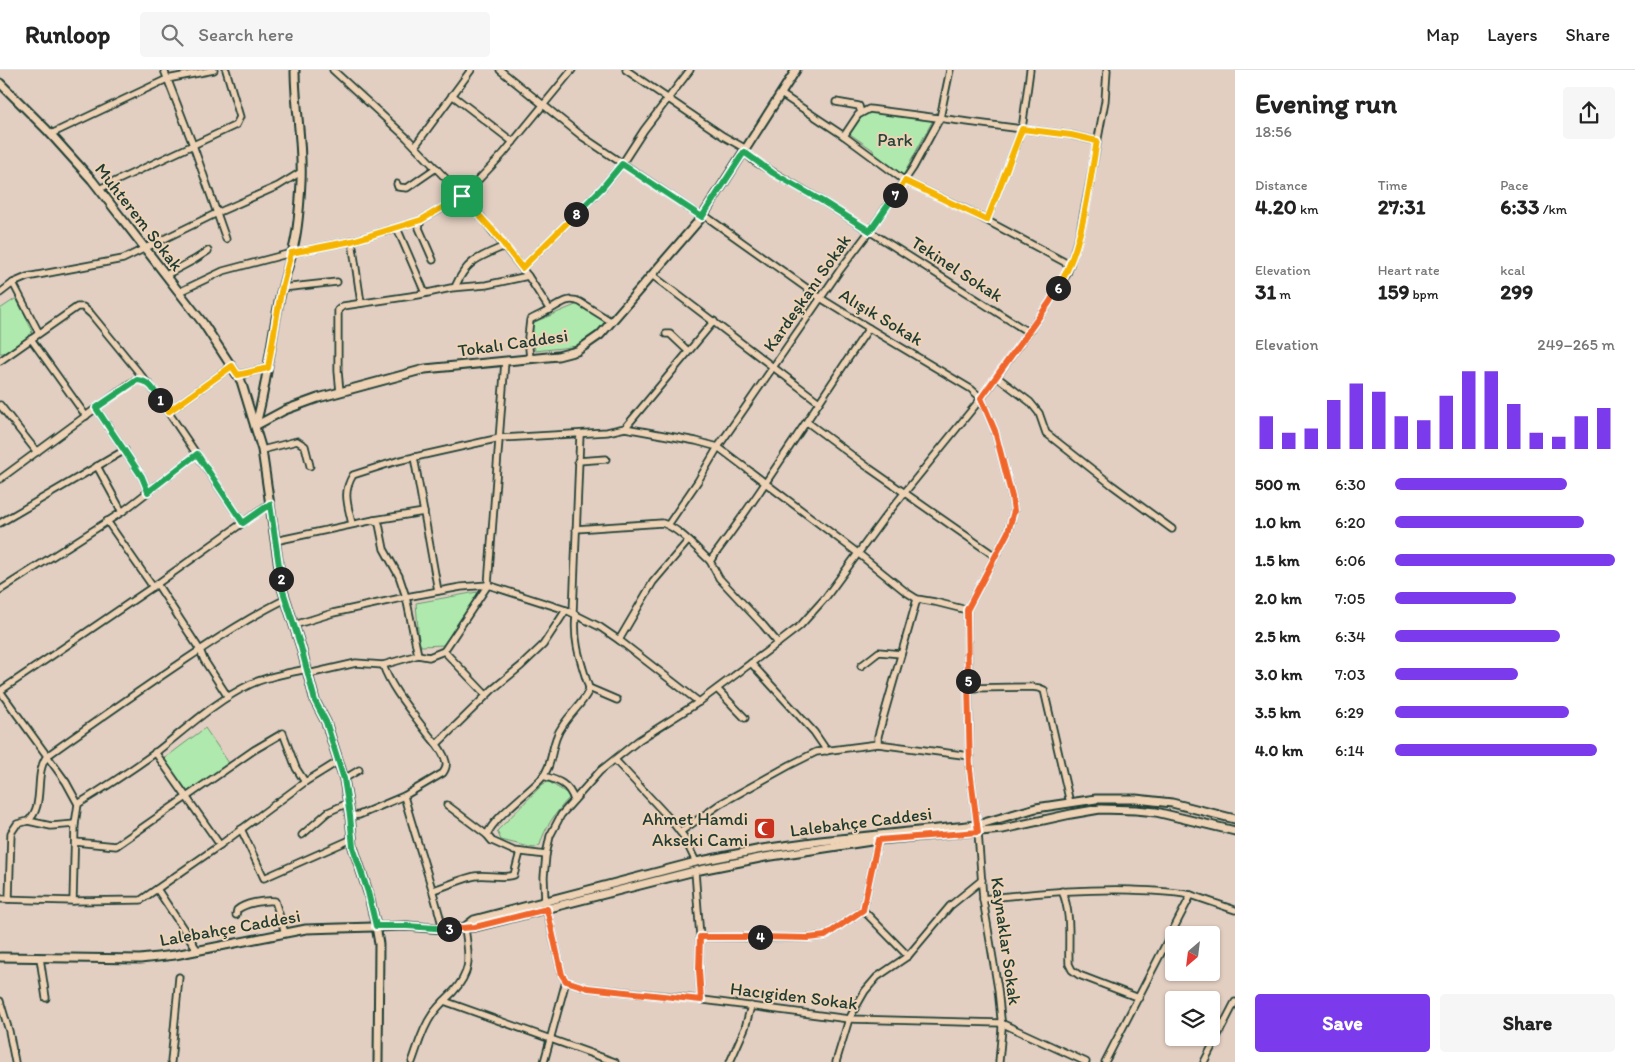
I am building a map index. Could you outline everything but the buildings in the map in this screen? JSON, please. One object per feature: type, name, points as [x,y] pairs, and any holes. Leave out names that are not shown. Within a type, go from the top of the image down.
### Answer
[{"type":"street","points":[[164,70],[226,238]]},
{"type":"street","points":[[51,134],[167,79],[214,70]]},
{"type":"street","points":[[99,189],[236,125],[240,117],[226,70]]},
{"type":"street","points":[[255,426],[264,395],[282,288],[294,246],[300,212],[300,132],[295,94],[295,70]]},
{"type":"street","points":[[415,146],[471,70]]},
{"type":"street","name":"Alışık Sokak","points":[[500,70],[583,137],[622,164],[703,216],[822,298],[971,389],[981,398]]},
{"type":"street","points":[[179,292],[223,271],[291,253],[352,241],[421,220],[462,196],[513,142],[572,70]]},
{"type":"street","name":"Tekinel Sokak","points":[[626,70],[745,151],[773,173],[822,201],[1028,332]]},
{"type":"street","points":[[522,268],[602,188],[622,164],[667,98],[690,70]]},
{"type":"street","name":"Tokalı Caddesi","points":[[255,426],[285,410],[318,398],[425,369],[558,356],[577,351],[600,335],[703,216],[796,70]]},
{"type":"street","name":"Kardeşkanı Sokak","points":[[668,525],[698,481],[718,447],[773,367],[905,181],[940,118],[950,70]]},
{"type":"street","points":[[987,220],[1022,129],[1030,70]]},
{"type":"street","points":[[544,1062],[566,981],[562,975],[546,906],[544,877],[550,836],[561,816],[600,771],[639,740],[717,690],[800,626],[811,615],[859,554],[904,492],[981,398],[1049,303],[1070,265],[1080,232],[1105,101],[1107,70]]},
{"type":"street","points":[[335,71],[415,146],[462,196],[522,268],[550,310]]},
{"type":"street","name":"Muhterem Sokak","points":[[0,83],[51,134],[99,189],[203,323],[240,378],[262,450],[282,588],[315,701],[326,722],[339,761],[348,803],[353,847],[368,892],[376,926],[378,944],[378,1062]]},
{"type":"street","points":[[781,94],[844,136],[905,181],[987,220],[1070,265]]},
{"type":"street","points":[[452,95],[513,142]]},
{"type":"street","points":[[836,102],[856,104],[859,106],[861,113]]},
{"type":"street","points":[[844,136],[858,115],[869,109],[1071,135],[1097,141]]},
{"type":"street","points":[[397,184],[398,187],[407,188],[436,168]]},
{"type":"street","points":[[0,293],[13,283],[27,278],[124,259],[278,186],[301,172]]},
{"type":"street","points":[[421,220],[419,228],[433,260]]},
{"type":"street","points":[[397,228],[425,293]]},
{"type":"street","points":[[352,241],[361,302]]},
{"type":"street","points":[[455,287],[468,265],[478,258],[505,246]]},
{"type":"street","points":[[166,275],[208,251]]},
{"type":"street","points":[[652,275],[819,402]]},
{"type":"street","points":[[340,392],[338,310],[343,306],[455,287],[486,285],[528,276]]},
{"type":"street","points":[[282,288],[336,282]]},
{"type":"street","points":[[13,283],[39,333]]},
{"type":"street","points":[[530,359],[528,336],[530,320],[564,301],[574,299],[612,322]]},
{"type":"street","points":[[0,361],[77,306],[84,307],[150,385],[243,523]]},
{"type":"street","points":[[625,428],[714,321]]},
{"type":"street","points":[[710,561],[732,533],[869,328]]},
{"type":"street","points":[[666,334],[670,334],[688,351]]},
{"type":"street","points":[[30,339],[86,416]]},
{"type":"street","points":[[78,804],[109,786],[155,752],[182,729],[228,697],[253,683],[356,663],[383,665],[418,655],[429,657],[444,651],[488,585],[505,361]]},
{"type":"street","points":[[168,412],[232,366]]},
{"type":"street","points":[[240,378],[268,368]]},
{"type":"street","points":[[996,376],[1030,402],[1039,412],[1046,433],[1172,529]]},
{"type":"street","points":[[0,479],[129,384],[137,380],[145,380]]},
{"type":"street","points":[[352,524],[346,498],[347,484],[353,475],[397,460],[500,438],[606,432],[625,428],[718,447],[906,592],[917,599],[967,610],[1008,532],[1014,511],[995,431],[981,398]]},
{"type":"street","points":[[0,404],[37,452]]},
{"type":"street","points":[[96,408],[142,477],[148,492]]},
{"type":"street","points":[[807,422],[996,556]]},
{"type":"street","points":[[488,835],[489,830],[500,818],[546,773],[557,736],[565,721],[586,696],[589,688],[579,658],[575,630],[576,529],[580,434]]},
{"type":"street","points":[[262,450],[297,441],[305,446],[310,466]]},
{"type":"street","points":[[0,523],[125,450]]},
{"type":"street","points":[[0,590],[122,512],[197,454]]},
{"type":"street","points":[[414,457],[438,591]]},
{"type":"street","points":[[578,461],[606,459]]},
{"type":"street","points":[[97,466],[122,512]]},
{"type":"street","points":[[73,901],[75,824],[78,804],[66,782],[0,691],[270,504]]},
{"type":"street","points":[[275,541],[352,524],[424,512]]},
{"type":"street","points":[[374,520],[378,524],[384,549],[399,576],[406,597],[418,655]]},
{"type":"street","points":[[107,521],[155,585],[200,650],[204,660],[228,697]]},
{"type":"street","points":[[576,529],[662,523],[668,525],[710,561],[719,578],[778,644]]},
{"type":"street","points":[[619,640],[652,582],[688,541]]},
{"type":"street","points":[[294,625],[333,613],[406,597],[488,585],[575,614],[619,640],[699,702]]},
{"type":"street","points":[[9,899],[12,834],[16,824],[28,821],[34,816],[37,808],[40,771],[43,761],[47,756],[200,650],[265,609],[286,599]]},
{"type":"street","points":[[878,744],[878,736],[917,599]]},
{"type":"street","points":[[437,744],[486,695],[543,646],[566,610]]},
{"type":"street","name":"Kaynaklar Sokak","points":[[967,610],[970,756],[983,899],[1002,1023],[999,1062]]},
{"type":"street","points":[[444,651],[486,695]]},
{"type":"street","points":[[861,666],[879,652],[901,654]]},
{"type":"street","points":[[751,663],[814,732],[827,751]]},
{"type":"street","points":[[350,816],[359,815],[404,796],[444,773],[446,768],[446,762],[437,744],[386,674],[383,665]]},
{"type":"street","points":[[968,688],[1032,687],[1044,690],[1070,803]]},
{"type":"street","points":[[589,688],[617,700]]},
{"type":"street","points":[[717,690],[745,718]]},
{"type":"street","points":[[75,842],[116,846],[254,750],[283,733],[296,768],[305,782]]},
{"type":"street","points":[[680,832],[720,804],[816,752],[878,744],[970,756]]},
{"type":"street","points":[[155,752],[220,845]]},
{"type":"street","points":[[614,760],[680,832],[696,862]]},
{"type":"street","points":[[0,899],[141,900],[305,782],[339,761]]},
{"type":"street","points":[[344,779],[359,770]]},
{"type":"street","points":[[543,776],[562,783],[571,791],[574,800]]},
{"type":"street","points":[[404,796],[443,929]]},
{"type":"street","name":"Lalebahçe Caddesi","points":[[546,906],[695,871],[765,857],[878,840],[978,829],[1036,808],[1070,803],[1096,800],[1143,800],[1172,803],[1235,819]]},
{"type":"street","points":[[302,835],[328,812],[348,803]]},
{"type":"street","points":[[447,805],[488,835],[492,841],[520,852],[546,855]]},
{"type":"street","name":"Lalebahçe Caddesi","points":[[0,957],[140,959],[198,951],[306,929],[376,926],[443,929],[475,927],[696,862],[762,849],[820,841],[978,829],[1003,829],[1071,814],[1100,810],[1156,812],[1235,831]]},
{"type":"street","points":[[28,821],[51,826],[75,824]]},
{"type":"street","points":[[241,829],[264,878],[352,839]]},
{"type":"street","points":[[700,937],[808,938],[825,936],[863,910],[878,840]]},
{"type":"street","points":[[433,890],[475,876],[497,875],[510,877],[514,875],[520,852]]},
{"type":"street","points":[[695,871],[700,937],[699,970],[701,1000]]},
{"type":"street","points":[[836,1062],[850,1019],[861,996],[877,977],[908,956],[950,906],[982,880]]},
{"type":"street","points":[[157,889],[198,951]]},
{"type":"street","points":[[983,899],[1036,892],[1103,890],[1171,891],[1235,910]]},
{"type":"street","points":[[1062,891],[1069,922],[1069,964],[1072,970],[1139,998]]},
{"type":"street","points":[[1105,1062],[1191,896]]},
{"type":"street","points":[[236,915],[237,910],[241,906],[268,900],[274,901],[286,933]]},
{"type":"street","points":[[863,910],[908,956]]},
{"type":"street","points":[[412,1062],[422,1034],[432,1014],[464,980],[468,971],[465,927]]},
{"type":"street","points":[[40,958],[46,998]]},
{"type":"street","points":[[171,1062],[179,977]]},
{"type":"street","name":"Hacıgiden Sokak","points":[[566,981],[588,988],[850,1019],[1002,1023],[1086,1062]]},
{"type":"street","points":[[0,1001],[9,1031],[15,1062]]},
{"type":"street","points":[[444,1001],[615,1062]]},
{"type":"street","points":[[1204,1062],[1235,1002]]},
{"type":"street","points":[[730,1062],[745,1028],[751,1006]]},
{"type":"green space","name":"Park","points":[[865,112],[933,120],[904,174],[902,175],[874,156],[873,150],[850,134]]},
{"type":"green space","points":[[15,299],[32,330],[31,335],[4,353],[0,353],[0,309]]},
{"type":"green space","points":[[578,304],[606,322],[595,335],[580,346],[535,351],[532,323]]},
{"type":"green space","points":[[477,592],[478,597],[444,645],[421,646],[419,642],[416,603]]},
{"type":"green space","points":[[205,728],[231,766],[192,794],[187,793],[165,763],[165,758]]},
{"type":"green space","points":[[549,782],[568,794],[569,798],[552,820],[540,845],[534,848],[501,840],[497,831],[543,784]]},
{"type":"place","name":"Ahmet Hamdi Akseki Cami","points":[[764,829]]},
{"type":"route","points":[[1022,129],[1071,135],[1097,141],[1080,232],[1072,261],[1049,303],[981,398],[995,431],[1014,511],[1008,532],[967,610],[970,770],[978,832],[878,840],[863,910],[825,936],[808,938],[700,937],[699,970],[701,1000],[588,988],[566,981],[562,975],[547,909],[475,927],[443,929],[376,926],[368,892],[353,847],[344,779],[326,722],[315,701],[301,647],[282,588],[270,504],[243,523],[197,454],[148,492],[142,477],[96,408],[129,384],[137,380],[145,380],[168,412],[232,366],[238,375],[268,368],[281,292],[291,253],[352,241],[421,220],[462,196],[495,233],[522,268],[602,188],[622,164],[702,217],[744,152],[773,173],[870,231],[905,181],[987,220],[1022,129]]}]
